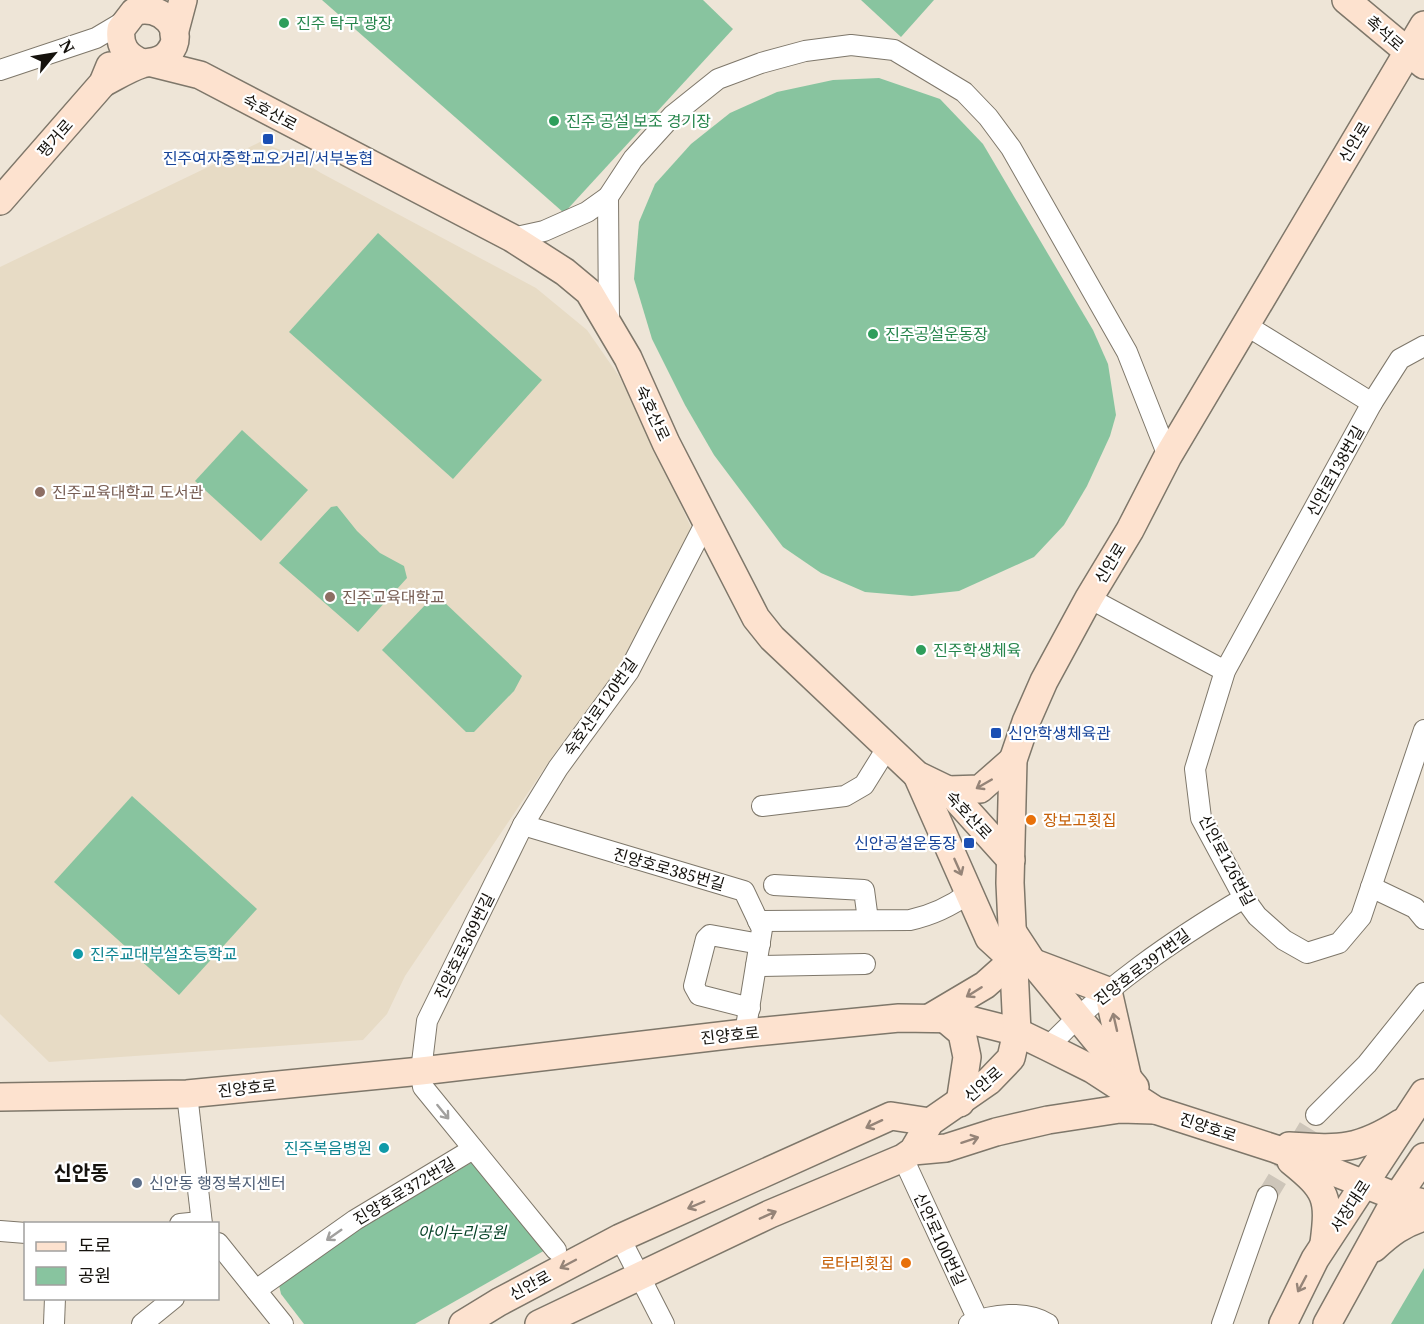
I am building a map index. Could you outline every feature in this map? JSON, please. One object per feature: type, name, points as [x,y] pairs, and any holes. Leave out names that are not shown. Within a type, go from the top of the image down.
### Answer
[{"type":"street","points":[[103,83],[167,55],[183,0]]},
{"type":"street","name":"촉석로","points":[[1346,0],[1416,59]]},
{"type":"street","points":[[135,17],[128,55],[147,63],[200,75]]},
{"type":"street","points":[[103,83],[135,17]]},
{"type":"street","points":[[0,70],[135,17],[169,20],[174,36],[200,75]]},
{"type":"street","name":"신안로","points":[[908,1154],[930,1122],[989,1081],[1011,1058],[1017,1032],[1023,962],[1012,931],[1013,760],[1044,681],[1244,324],[1416,59],[1424,25]]},
{"type":"street","points":[[512,238],[567,222],[588,212],[608,197],[633,159],[673,115],[718,80],[761,63],[805,51],[852,45],[894,50],[964,92],[988,117],[1011,148],[1127,352],[1168,456]]},
{"type":"street","name":"숙호산로","points":[[200,75],[512,238],[565,272],[589,292],[609,321],[706,522],[756,618],[772,638],[916,775],[948,790],[1011,860]]},
{"type":"street","name":"평거로","points":[[2,197],[103,83]]},
{"type":"street","points":[[608,197],[609,321]]},
{"type":"street","points":[[1244,324],[1372,403]]},
{"type":"street","name":"신안로138번길","points":[[1225,671],[1372,403],[1400,359],[1424,346]]},
{"type":"street","name":"숙호산로120번길","points":[[523,825],[558,768],[629,671],[706,522]]},
{"type":"street","points":[[1089,598],[1225,671]]},
{"type":"street","name":"신안로126번길","points":[[1225,671],[1196,769],[1202,818],[1244,898],[1257,916],[1284,940],[1307,953],[1339,943],[1361,917],[1424,730]]},
{"type":"street","points":[[762,806],[845,796],[864,785],[887,748]]},
{"type":"street","points":[[948,790],[980,789],[1013,760]]},
{"type":"street","points":[[916,775],[989,938],[1023,962],[1076,1017],[1155,1110]]},
{"type":"street","name":"진양호로385번길","points":[[523,825],[744,891],[762,929],[748,1020]]},
{"type":"street","name":"진양호로369번길","points":[[421,1071],[427,1021],[523,825]]},
{"type":"street","points":[[774,885],[864,890],[868,920]]},
{"type":"street","points":[[1371,887],[1415,908],[1424,919]]},
{"type":"street","points":[[758,921],[910,920],[929,916],[951,906],[969,893]]},
{"type":"street","name":"진양호로397번길","points":[[1048,1047],[1076,1017],[1108,991],[1188,931],[1244,898]]},
{"type":"street","points":[[748,1020],[699,995],[693,986],[706,939],[710,935],[760,944]]},
{"type":"street","points":[[1023,962],[1108,991],[1128,1079]]},
{"type":"street","points":[[960,1103],[967,1057],[962,1033],[937,1017],[1023,962]]},
{"type":"street","points":[[756,966],[865,964]]},
{"type":"street","points":[[1316,1115],[1367,1064],[1424,993]]},
{"type":"street","name":"진양호로","points":[[0,1097],[187,1094],[421,1071],[748,1020],[937,1017],[966,1019],[1017,1032],[1092,1069],[1155,1110],[1270,1147],[1397,1197],[1424,1203]]},
{"type":"street","name":"진양호로372번길","points":[[256,1290],[355,1220],[473,1149],[423,1087],[421,1071]]},
{"type":"street","name":"서장대로","points":[[1283,1324],[1324,1245],[1424,1093]]},
{"type":"street","points":[[187,1094],[201,1222]]},
{"type":"street","points":[[539,1324],[639,1275],[908,1154],[946,1148],[996,1132],[1048,1120],[1120,1109],[1155,1110]]},
{"type":"street","name":"신안로","points":[[463,1324],[620,1238],[891,1116],[930,1122]]},
{"type":"street","points":[[1270,1147],[1346,1147],[1374,1140],[1403,1122]]},
{"type":"street","points":[[1270,1147],[1313,1179],[1323,1192],[1328,1211],[1324,1245]]},
{"type":"street","points":[[473,1149],[556,1250]]},
{"type":"street","name":"신안로100번길","points":[[908,1154],[974,1322],[1025,1314],[1048,1324]]},
{"type":"street","points":[[1327,1324],[1358,1264],[1397,1197],[1424,1157]]},
{"type":"street","points":[[1222,1324],[1267,1196]]},
{"type":"street","points":[[1358,1264],[1389,1234],[1410,1221],[1424,1217]]},
{"type":"street","points":[[0,1231],[24,1233]]},
{"type":"street","points":[[620,1238],[664,1324]]},
{"type":"street","points":[[221,1254],[256,1290],[284,1324]]},
{"type":"street","points":[[54,1324],[55,1300]]},
{"type":"street","points":[[142,1324],[173,1300]]},
{"type":"shaded area","name":"진주교육대학교","points":[[260,142],[291,154],[321,173],[536,288],[587,330],[619,376],[639,414],[695,536],[626,657],[554,754],[405,976],[387,1014],[363,1040],[49,1062],[0,1014],[0,267]]},
{"type":"green space","name":"진주 공설 보조 경기장","points":[[322,0],[703,0],[733,29],[564,213]]},
{"type":"green space","points":[[861,0],[934,0],[901,37]]},
{"type":"green space","name":"진주공설운동장","points":[[879,78],[940,99],[983,144],[1093,330],[1108,364],[1116,415],[1110,436],[1087,486],[1064,525],[1034,557],[959,591],[912,596],[865,592],[821,573],[783,547],[714,455],[685,405],[652,339],[634,279],[639,222],[655,184],[691,144],[730,113],[777,92],[833,80]]},
{"type":"green space","points":[[378,233],[542,380],[453,479],[289,332]]},
{"type":"green space","points":[[242,430],[308,490],[261,541],[195,481]]},
{"type":"green space","points":[[337,506],[357,531],[380,553],[404,566],[407,578],[358,632],[279,563],[331,507]]},
{"type":"green space","points":[[435,599],[442,600],[522,676],[514,691],[474,732],[466,732],[382,650],[428,602]]},
{"type":"green space","points":[[132,796],[257,909],[179,995],[54,882]]},
{"type":"green space","name":"아이누리공원","points":[[476,1160],[547,1249],[415,1324],[304,1324],[281,1294],[278,1281],[368,1222]]},
{"type":"green space","points":[[1424,1268],[1424,1324],[1391,1324]]},
{"type":"tunnel","points":[[1267,1196],[1316,1115]]},
{"type":"place","name":"진주 탁구 광장","points":[[284,23]]},
{"type":"place","name":"진주 공설 보조 경기장","points":[[554,121]]},
{"type":"place","name":"진주여자중학교오거리/서부농협","points":[[268,139]]},
{"type":"place","name":"진주공설운동장","points":[[873,334]]},
{"type":"place","name":"진주교육대학교 도서관","points":[[40,492]]},
{"type":"place","name":"진주교육대학교","points":[[330,597]]},
{"type":"place","name":"진주학생체육","points":[[921,650]]},
{"type":"place","name":"신안학생체육관","points":[[996,733]]},
{"type":"place","name":"장보고횟집","points":[[1031,820]]},
{"type":"place","name":"신안공설운동장","points":[[969,843]]},
{"type":"place","name":"진주교대부설초등학교","points":[[78,954]]},
{"type":"place","name":"진주복음병원","points":[[384,1148]]},
{"type":"place","name":"신안동 행정복지센터","points":[[137,1183]]},
{"type":"place","name":"로타리횟집","points":[[906,1263]]},
{"type":"district","name":"신안동","points":[[81,1173]]}]
